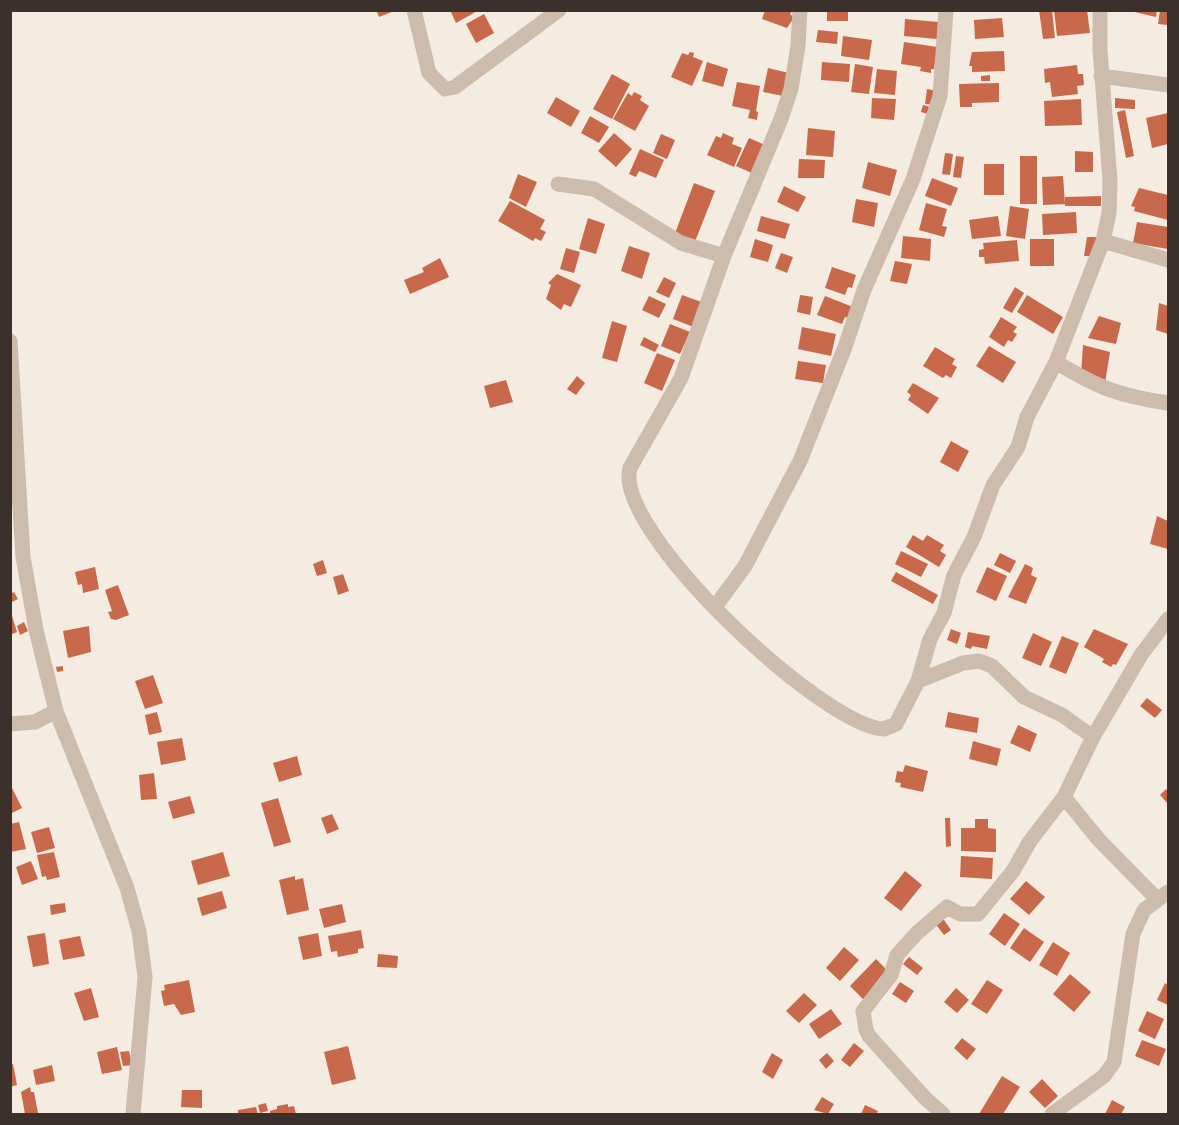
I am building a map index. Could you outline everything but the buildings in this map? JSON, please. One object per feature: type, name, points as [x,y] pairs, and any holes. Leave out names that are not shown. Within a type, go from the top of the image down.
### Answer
[{"type":"street","points":[[414,10],[429,73],[445,89],[455,87],[559,10]]},
{"type":"street","points":[[800,10],[798,46],[791,89],[781,119],[724,256],[681,378],[628,476],[638,507],[682,570],[743,638],[791,680],[857,722],[876,729],[890,728],[896,724],[918,681],[930,639],[944,613],[954,575],[974,537],[987,498],[1018,447],[1027,417],[1056,362],[1103,241],[1109,213],[1110,181],[1101,76],[1100,10]]},
{"type":"street","points":[[715,608],[745,566],[800,460],[845,347],[864,290],[913,179],[940,96],[946,10]]},
{"type":"street","points":[[1101,76],[1168,85]]},
{"type":"street","points":[[558,184],[594,189],[681,243],[724,256]]},
{"type":"street","points":[[1103,241],[1168,260]]},
{"type":"street","points":[[10,341],[22,557],[56,711],[127,888],[140,939],[145,978],[133,1114]]},
{"type":"street","points":[[1056,362],[1110,392],[1168,403]]},
{"type":"street","points":[[943,1114],[925,1098],[869,1036],[863,1011],[891,975],[897,955],[917,933],[947,907],[960,914],[972,915],[981,911],[1013,871],[1030,841],[1064,797],[1093,737],[1141,655],[1168,619]]},
{"type":"street","points":[[918,681],[963,663],[979,661],[992,666],[1023,697],[1062,715],[1093,737]]},
{"type":"street","points":[[10,724],[35,722],[56,711]]},
{"type":"street","points":[[1052,1114],[1104,1076],[1114,1062],[1133,934],[1144,910],[1163,895],[1099,840],[1064,797]]}]
